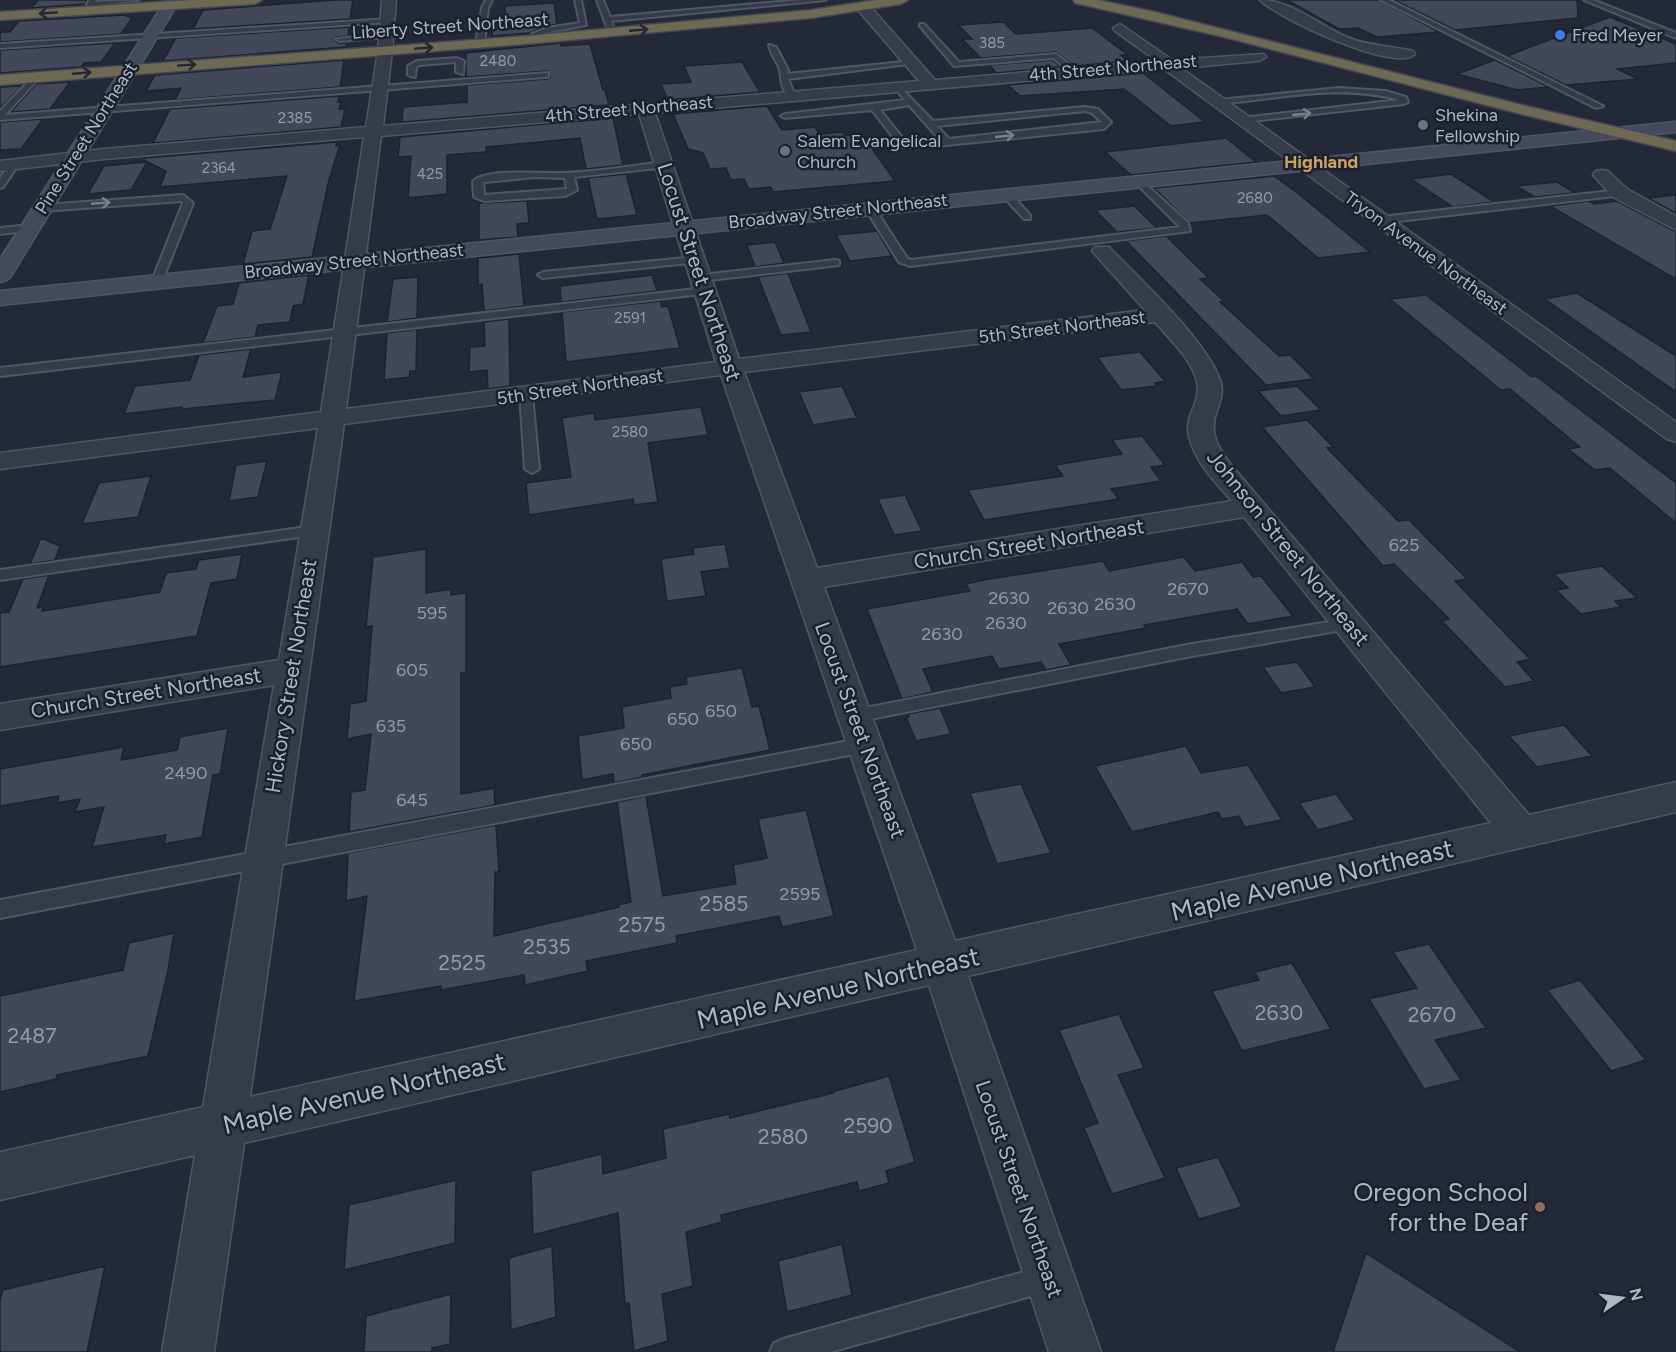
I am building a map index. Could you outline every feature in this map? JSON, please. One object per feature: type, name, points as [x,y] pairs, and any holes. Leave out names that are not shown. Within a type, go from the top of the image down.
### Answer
[{"type":"highway","points":[[0,16],[89,5],[255,0]]},
{"type":"highway","name":"Liberty Street Northeast","points":[[0,80],[129,70],[386,43],[480,44],[537,39],[610,26],[776,18],[901,0]]},
{"type":"highway","points":[[1080,0],[1100,2],[1311,53],[1676,146]]},
{"type":"main road","name":"Pine Street Northeast","points":[[0,276],[171,3]]},
{"type":"main road","name":"Broadway Street Northeast","points":[[0,298],[1303,163],[1676,127]]},
{"type":"street","name":"Hickory Street Northeast","points":[[188,1352],[332,420],[374,131],[384,81],[389,0]]},
{"type":"street","points":[[1268,0],[1342,40],[1365,48],[1408,54]]},
{"type":"street","points":[[863,7],[930,84]]},
{"type":"street","name":"Tryon Avenue Northeast","points":[[1120,28],[1218,102],[1676,434]]},
{"type":"street","name":"4th Street Northeast","points":[[7,165],[791,95],[1259,57]]},
{"type":"street","name":"Locust Street Northeast","points":[[645,108],[730,367],[943,964],[1075,1352]]},
{"type":"street","points":[[1602,175],[1620,193],[1676,224]]},
{"type":"street","name":"Johnson Street Northeast","points":[[1102,251],[1198,359],[1205,371],[1210,383],[1210,398],[1202,421],[1201,432],[1205,446],[1222,472],[1521,832]]},
{"type":"street","name":"5th Street Northeast","points":[[0,461],[730,367],[1160,315]]},
{"type":"street","name":"Church Street Northeast","points":[[806,580],[1251,507]]},
{"type":"street","name":"Church Street Northeast","points":[[0,717],[292,670]]},
{"type":"street","name":"Maple Avenue Northeast","points":[[0,1176],[1676,797]]},
{"type":"lane","points":[[89,5],[136,0]]},
{"type":"lane","points":[[480,44],[485,8],[489,0]]},
{"type":"lane","points":[[537,39],[536,34],[541,31],[573,28],[584,24],[578,0]]},
{"type":"lane","points":[[600,0],[610,26],[676,10],[823,0]]},
{"type":"lane","points":[[1384,0],[1599,106]]},
{"type":"lane","points":[[1587,0],[1676,36]]},
{"type":"lane","points":[[776,18],[787,2]]},
{"type":"lane","points":[[0,46],[388,20]]},
{"type":"lane","points":[[922,25],[957,64],[1056,56],[1074,72]]},
{"type":"lane","points":[[340,39],[386,43]]},
{"type":"lane","points":[[772,47],[784,70],[783,76],[791,95]]},
{"type":"lane","points":[[412,75],[413,64],[457,60],[460,72]]},
{"type":"lane","points":[[783,76],[912,63]]},
{"type":"lane","points":[[450,72],[471,71]]},
{"type":"lane","points":[[402,76],[422,75]]},
{"type":"lane","points":[[0,117],[104,110],[384,81],[545,75]]},
{"type":"lane","points":[[0,117],[34,77]]},
{"type":"lane","points":[[897,86],[947,142]]},
{"type":"lane","points":[[1218,102],[1359,89],[1394,94],[1404,102],[1244,120]]},
{"type":"lane","points":[[785,116],[911,102]]},
{"type":"lane","points":[[877,107],[876,110],[903,144],[947,142],[1104,126],[1107,122],[1095,111],[1085,109],[931,124]]},
{"type":"lane","points":[[0,185],[7,165]]},
{"type":"lane","points":[[569,175],[572,190],[565,192],[478,197],[480,179],[534,174],[569,175],[664,165]]},
{"type":"lane","points":[[870,208],[903,260],[910,263],[1186,229],[1185,225],[1138,180]]},
{"type":"lane","points":[[1381,220],[1620,193]]},
{"type":"lane","points":[[1006,194],[1027,217]]},
{"type":"lane","points":[[43,208],[183,198],[188,203],[184,216],[157,281]]},
{"type":"lane","points":[[0,231],[31,228]]},
{"type":"lane","points":[[0,372],[344,333],[700,276],[835,263]]},
{"type":"lane","points":[[543,275],[700,276]]},
{"type":"lane","points":[[526,394],[532,469]]},
{"type":"lane","points":[[0,575],[314,531]]},
{"type":"lane","points":[[0,909],[263,859],[860,730],[1192,650],[1348,624]]},
{"type":"lane","points":[[783,1352],[1050,1278]]},
{"type":"building","points":[[38,0],[87,0],[85,4],[31,8]]},
{"type":"building","points":[[353,0],[350,19],[193,29],[203,10]]},
{"type":"building","points":[[1287,0],[1379,0],[1439,32],[1377,37],[1358,28],[1339,29]]},
{"type":"building","points":[[1394,0],[1577,0],[1578,18],[1455,30]]},
{"type":"building","points":[[554,3],[557,24],[530,33],[492,36],[492,21],[506,20],[505,6]]},
{"type":"building","points":[[124,15],[132,18],[121,34],[0,42],[0,32],[10,32],[19,21]]},
{"type":"building","points":[[1610,17],[1676,44],[1676,63],[1617,69],[1638,79],[1566,85],[1507,56]]},
{"type":"building","points":[[1003,22],[1016,34],[1092,28],[1128,55],[1121,55],[1128,61],[1074,66],[1056,52],[981,58],[962,39],[972,39],[958,25]]},
{"type":"building","points":[[349,27],[348,36],[336,37],[334,40],[347,43],[346,47],[163,61],[176,38]]},
{"type":"building","points":[[115,43],[101,62],[84,63],[81,67],[0,73],[0,50]]},
{"type":"building","points":[[561,43],[561,46],[590,44],[609,105],[402,122],[403,107],[467,102],[467,85],[550,77],[548,71],[466,77],[466,53]]},
{"type":"building","points":[[344,60],[340,87],[175,100],[181,88],[146,91],[155,75]]},
{"type":"building","points":[[1053,60],[1060,67],[996,73],[989,65]]},
{"type":"building","points":[[1495,60],[1549,87],[1517,90],[1457,74]]},
{"type":"building","points":[[742,62],[760,92],[668,100],[661,84],[691,82],[684,66]]},
{"type":"building","points":[[1143,73],[1205,122],[1171,126],[1124,89],[1020,96],[1008,85]]},
{"type":"building","points":[[70,82],[50,109],[11,112],[36,84]]},
{"type":"building","points":[[22,86],[0,108],[0,87]]},
{"type":"building","points":[[339,96],[338,102],[341,102],[339,109],[345,109],[341,127],[153,143],[170,109]]},
{"type":"building","name":"Salem Evangelical Church","points":[[767,106],[782,130],[815,127],[819,134],[842,132],[845,136],[850,135],[856,144],[868,143],[895,181],[773,192],[771,187],[749,189],[744,179],[731,180],[726,168],[710,169],[703,153],[688,149],[673,114]]},
{"type":"building","points":[[613,118],[623,165],[586,169],[580,138],[486,147],[486,152],[447,155],[447,194],[408,198],[411,156],[398,157],[400,137]]},
{"type":"building","points":[[43,119],[21,149],[0,150],[0,122]]},
{"type":"building","points":[[1226,138],[1256,162],[1131,175],[1105,152]]},
{"type":"building","points":[[337,142],[336,146],[340,145],[329,180],[312,257],[243,264],[252,231],[270,229],[287,176],[160,187],[166,171],[144,160],[145,158]]},
{"type":"building","points":[[147,162],[131,190],[88,194],[104,166]]},
{"type":"building","points":[[626,174],[637,215],[597,219],[588,178]]},
{"type":"building","points":[[1451,174],[1494,202],[1453,207],[1411,179]]},
{"type":"building","points":[[1274,176],[1370,252],[1318,258],[1267,215],[1190,223],[1154,188]]},
{"type":"building","points":[[1557,182],[1575,193],[1535,197],[1516,186]]},
{"type":"building","points":[[1676,195],[1676,213],[1648,198]]},
{"type":"building","points":[[527,201],[529,223],[517,224],[518,237],[479,240],[479,203]]},
{"type":"building","points":[[1589,201],[1594,204],[1617,201],[1676,232],[1676,279],[1550,206]]},
{"type":"building","points":[[1134,206],[1157,228],[1117,232],[1095,210]]},
{"type":"building","points":[[877,231],[892,256],[850,261],[836,235]]},
{"type":"building","points":[[1166,236],[1209,278],[1200,279],[1224,301],[1220,302],[1279,356],[1290,355],[1314,379],[1266,385],[1126,241]]},
{"type":"building","points":[[775,242],[784,263],[755,267],[747,245]]},
{"type":"building","points":[[519,254],[524,306],[484,311],[482,284],[478,285],[478,258]]},
{"type":"building","points":[[788,273],[811,332],[781,335],[758,277]]},
{"type":"building","points":[[309,275],[303,304],[293,306],[290,322],[258,325],[255,337],[203,343],[217,306],[233,304],[239,283]]},
{"type":"building","points":[[652,275],[657,291],[561,302],[560,286]]},
{"type":"building","points":[[418,277],[417,318],[387,322],[393,279]]},
{"type":"building","points":[[1577,293],[1676,356],[1676,392],[1545,299]]},
{"type":"building","points":[[1426,295],[1532,377],[1536,376],[1676,483],[1676,523],[1610,468],[1595,470],[1568,449],[1580,447],[1510,389],[1501,390],[1390,299]]},
{"type":"building","points":[[660,301],[662,307],[668,306],[680,348],[566,362],[562,312]]},
{"type":"building","points":[[509,319],[510,386],[488,389],[487,370],[469,372],[470,347],[485,346],[484,322]]},
{"type":"building","points":[[417,329],[416,371],[410,371],[409,377],[384,380],[387,333]]},
{"type":"building","points":[[251,349],[243,377],[282,372],[275,400],[124,414],[135,386],[190,380],[199,355]]},
{"type":"building","points":[[1140,352],[1165,381],[1155,383],[1157,386],[1121,390],[1097,357]]},
{"type":"building","points":[[842,386],[857,418],[813,425],[799,392]]},
{"type":"building","points":[[1297,386],[1321,410],[1281,416],[1258,391]]},
{"type":"building","points":[[701,407],[708,435],[648,443],[658,502],[634,505],[633,499],[529,515],[526,483],[571,477],[562,418],[594,413],[595,420]]},
{"type":"building","points":[[1307,420],[1333,447],[1327,448],[1398,521],[1409,520],[1467,579],[1455,581],[1530,659],[1517,662],[1534,681],[1505,687],[1442,621],[1449,619],[1394,564],[1383,566],[1262,427]]},
{"type":"building","points":[[1142,436],[1165,465],[1151,467],[1161,481],[1111,489],[1119,499],[984,520],[968,490],[1063,476],[1055,465],[1122,454],[1112,440]]},
{"type":"building","points":[[267,461],[258,497],[229,501],[236,465]]},
{"type":"building","points":[[151,476],[138,517],[82,524],[99,483]]},
{"type":"building","points":[[905,495],[922,531],[894,535],[878,499]]},
{"type":"building","points":[[41,538],[60,546],[55,560],[30,564]]},
{"type":"building","points":[[725,544],[730,568],[701,572],[706,596],[667,601],[661,559],[694,554],[693,548]]},
{"type":"building","points":[[426,549],[426,593],[451,589],[451,595],[466,593],[466,672],[461,673],[461,794],[494,788],[495,805],[349,832],[351,792],[365,790],[371,734],[347,739],[350,704],[366,701],[372,626],[366,627],[373,557]]},
{"type":"building","points":[[242,554],[237,579],[211,583],[197,636],[0,667],[0,613],[9,612],[23,579],[49,575],[37,608],[43,607],[42,611],[160,592],[166,573],[196,569],[199,560]]},
{"type":"building","points":[[1184,557],[1195,571],[1242,562],[1253,577],[1261,576],[1293,616],[1248,624],[1237,609],[1144,625],[1146,628],[1059,644],[1071,665],[1046,670],[1041,662],[999,669],[992,656],[923,669],[933,692],[902,699],[867,609],[970,591],[966,584],[984,580],[1103,561],[1109,571]]},
{"type":"building","points":[[1602,566],[1637,598],[1615,601],[1621,607],[1581,614],[1556,590],[1568,588],[1554,574]]},
{"type":"building","points":[[1297,662],[1315,687],[1281,693],[1263,667]]},
{"type":"building","points":[[742,668],[752,707],[759,706],[770,750],[642,775],[643,777],[614,783],[613,774],[582,780],[578,736],[624,728],[622,707],[671,698],[670,687],[687,684],[686,677]]},
{"type":"building","points":[[940,708],[951,734],[916,741],[906,717],[909,717],[908,714]]},
{"type":"building","points":[[1564,725],[1592,756],[1537,767],[1509,736]]},
{"type":"building","points":[[228,728],[220,774],[213,775],[202,837],[164,844],[166,835],[92,847],[104,807],[75,812],[80,799],[57,803],[59,796],[0,806],[0,769],[124,747],[121,760],[177,750],[180,737]]},
{"type":"building","points":[[1186,746],[1201,773],[1248,765],[1282,820],[1245,827],[1239,816],[1222,819],[1218,812],[1132,832],[1095,766]]},
{"type":"building","points":[[1021,784],[1051,853],[997,864],[970,793]]},
{"type":"building","points":[[1336,794],[1355,820],[1318,830],[1299,803]]},
{"type":"building","points":[[646,796],[663,896],[736,884],[733,865],[767,858],[758,819],[806,810],[834,916],[782,927],[779,916],[676,936],[677,943],[586,961],[588,971],[525,985],[524,975],[441,990],[441,986],[354,1001],[367,896],[346,901],[348,853],[496,825],[499,872],[495,872],[494,936],[619,907],[618,905],[631,902],[617,802]]},
{"type":"building","points":[[174,933],[148,1056],[57,1075],[56,1079],[0,1092],[0,996],[123,970],[129,943]]},
{"type":"building","points":[[1429,944],[1486,1028],[1435,1040],[1461,1080],[1424,1089],[1369,999],[1417,988],[1393,952]]},
{"type":"building","points":[[1292,963],[1331,1029],[1242,1051],[1212,991],[1259,980],[1255,972]]},
{"type":"building","points":[[1580,980],[1646,1060],[1611,1071],[1547,990]]},
{"type":"building","points":[[1119,1014],[1144,1068],[1118,1075],[1165,1178],[1112,1194],[1084,1128],[1098,1123],[1059,1030]]},
{"type":"building","points":[[889,1076],[915,1162],[886,1171],[889,1183],[859,1191],[857,1182],[721,1215],[722,1222],[686,1232],[693,1286],[662,1294],[668,1341],[634,1351],[629,1303],[625,1304],[618,1213],[533,1235],[531,1171],[602,1154],[603,1174],[666,1158],[663,1129],[729,1114],[730,1118],[833,1093]]},
{"type":"building","points":[[1218,1157],[1242,1207],[1199,1219],[1176,1168]]},
{"type":"building","points":[[456,1180],[455,1243],[344,1270],[349,1205]]},
{"type":"building","points":[[842,1244],[852,1295],[787,1312],[778,1261]]},
{"type":"building","points":[[552,1246],[556,1317],[511,1330],[509,1258]]},
{"type":"building","points":[[1366,1253],[1520,1352],[1333,1352]]},
{"type":"building","points":[[105,1266],[87,1352],[0,1352],[0,1300],[3,1290]]},
{"type":"building","points":[[451,1294],[450,1344],[432,1348],[432,1352],[364,1352],[366,1316]]},
{"type":"place","name":"Fred Meyer","points":[[1560,35]]},
{"type":"place","name":"Shekina Fellowship","points":[[1423,125]]},
{"type":"place","name":"Salem Evangelical Church","points":[[785,151]]},
{"type":"place","name":"Oregon School for the Deaf","points":[[1540,1207]]},
{"type":"district","name":"Highland","points":[[1321,162]]}]
